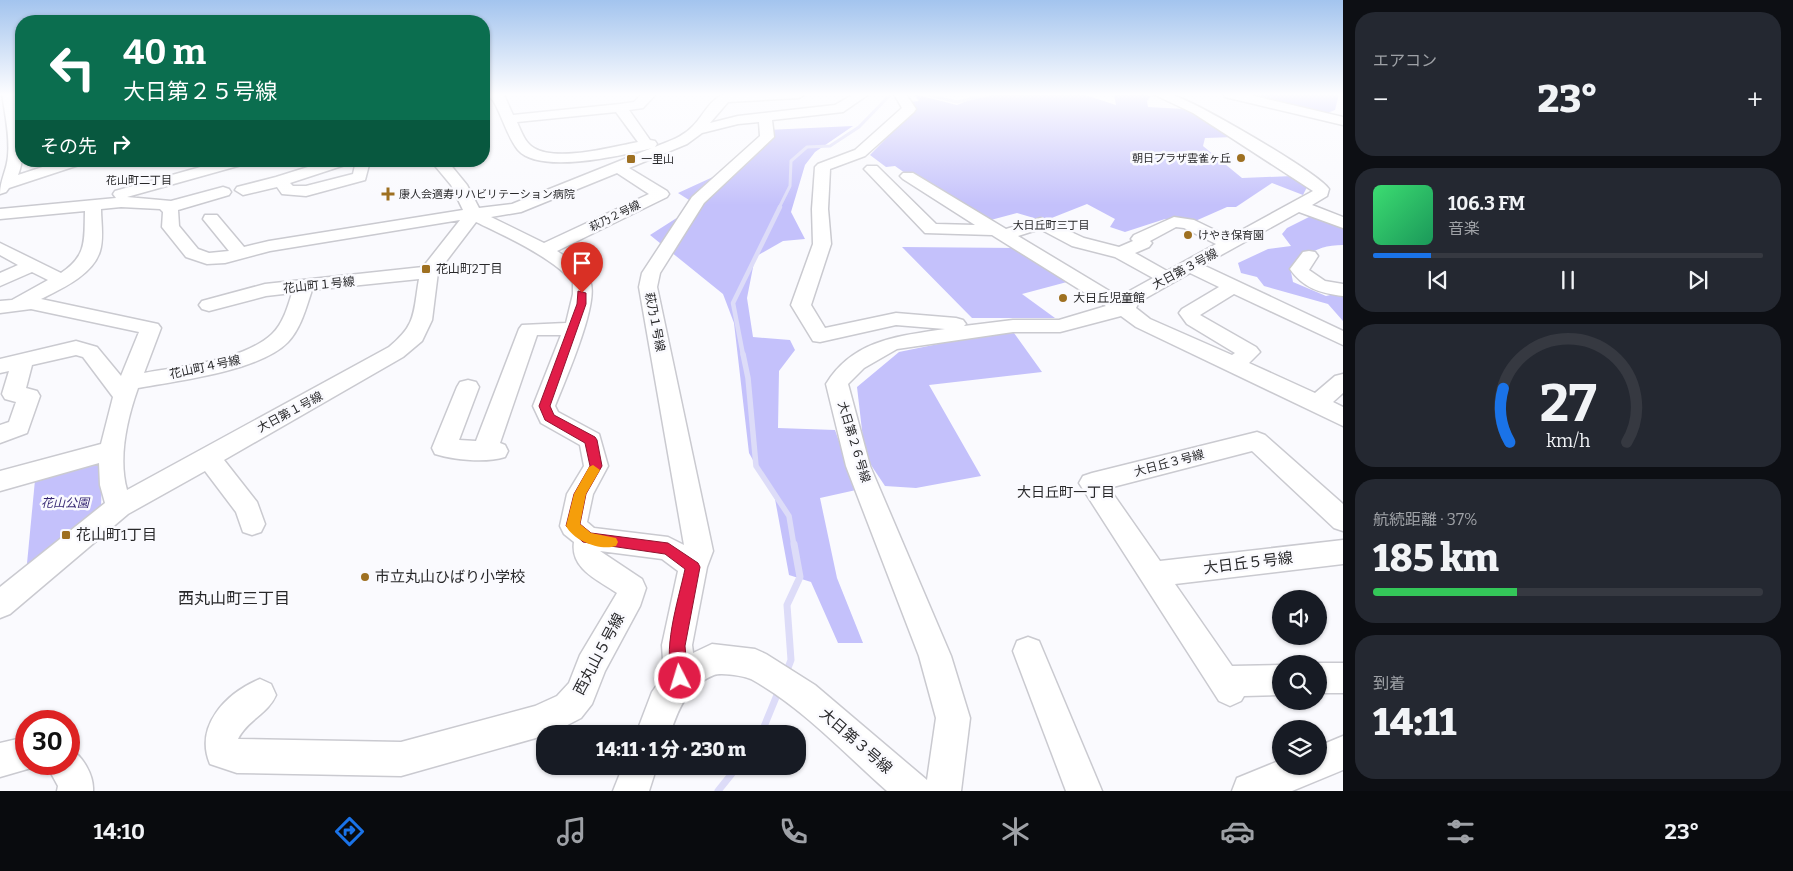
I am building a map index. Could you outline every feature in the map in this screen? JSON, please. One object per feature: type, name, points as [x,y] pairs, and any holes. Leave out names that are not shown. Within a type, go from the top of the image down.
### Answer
[{"type":"street","points":[[0,131],[2,152],[0,162]]},
{"type":"street","points":[[515,131],[521,143],[528,151],[555,158],[611,152],[701,131]]},
{"type":"street","points":[[636,131],[646,145]]},
{"type":"street","name":"萩乃１号線","points":[[693,567],[699,551],[648,287],[651,273],[698,200],[767,137],[767,131]]},
{"type":"street","points":[[884,131],[860,152],[823,167],[820,209],[822,244],[801,305],[820,336],[896,319],[957,324],[971,331]]},
{"type":"street","name":"大日第３号線","points":[[1125,309],[1131,298],[1318,197],[1321,193],[1320,189],[1306,178],[1237,131]]},
{"type":"street","points":[[169,207],[170,227],[192,253],[207,259],[279,245],[515,209],[619,168],[694,133]]},
{"type":"street","points":[[1,189],[12,173],[15,162]]},
{"type":"street","points":[[1,189],[61,167]]},
{"type":"street","points":[[86,205],[219,167]]},
{"type":"street","points":[[243,190],[324,167]]},
{"type":"street","points":[[280,181],[288,191],[306,191],[360,177],[362,167]]},
{"type":"street","points":[[446,167],[470,204],[473,215]]},
{"type":"street","name":"萩乃２号線","points":[[542,251],[661,194],[619,168]]},
{"type":"street","points":[[872,169],[931,229],[1001,232],[1041,223],[1078,242],[1121,253],[1168,278]]},
{"type":"street","points":[[187,176],[201,198]]},
{"type":"street","points":[[908,176],[1125,309],[1143,323],[1318,403],[1343,418]]},
{"type":"street","points":[[571,188],[585,195]]},
{"type":"street","points":[[0,214],[86,205],[155,202],[169,207],[223,192]]},
{"type":"street","points":[[10,305],[61,280],[86,262],[91,252],[86,205]]},
{"type":"street","points":[[1300,206],[1343,223]]},
{"type":"street","points":[[473,215],[495,224],[569,266],[582,282],[582,304],[544,406],[549,417],[591,440],[596,466],[580,494],[573,526],[588,538],[668,548],[693,567],[677,646],[680,678],[664,703],[656,725]]},
{"type":"street","name":"大日第１号線","points":[[0,605],[119,507],[207,456],[383,361],[401,348],[415,336],[422,320],[429,272],[473,215]]},
{"type":"street","points":[[211,219],[240,254]]},
{"type":"street","points":[[1121,253],[1143,243],[1140,239],[1174,222],[1188,224],[1230,244]]},
{"type":"street","points":[[1,249],[61,280]]},
{"type":"street","points":[[1309,256],[1299,269],[1304,276],[1314,283],[1343,290]]},
{"type":"street","points":[[0,280],[33,265]]},
{"type":"street","points":[[1190,266],[1343,339]]},
{"type":"street","name":"花山町１号線","points":[[209,305],[265,290],[429,272]]},
{"type":"street","name":"花山町４号線","points":[[126,388],[244,359],[269,348],[288,327],[304,287]]},
{"type":"street","points":[[1233,287],[1189,313],[1194,320],[1249,352],[1234,365]]},
{"type":"street","points":[[10,305],[30,303],[151,328],[126,388],[112,450],[112,491],[119,507]]},
{"type":"street","name":"大日第２６号線","points":[[943,791],[953,718],[935,656],[858,466],[837,384],[843,374],[856,363],[892,343],[1013,326],[1060,326],[1125,309]]},
{"type":"street","points":[[468,387],[444,448],[490,451],[530,330],[572,329]]},
{"type":"street","points":[[0,366],[76,348],[90,352],[126,388]]},
{"type":"street","points":[[0,434],[19,427],[29,396],[13,394],[23,361]]},
{"type":"street","points":[[1318,403],[1343,381]]},
{"type":"street","name":"大日丘３号線","points":[[1272,681],[1227,685],[1092,483],[1257,441],[1343,520]]},
{"type":"street","points":[[0,481],[112,450]]},
{"type":"street","points":[[207,456],[248,509],[252,524]]},
{"type":"street","name":"西丸山５号線","points":[[260,695],[239,711],[227,725],[220,744],[222,752],[237,756],[401,759],[538,722],[569,707],[581,693],[591,665],[630,597],[632,588],[626,582],[591,560],[586,552],[588,538]]},
{"type":"street","name":"大日丘５号線","points":[[1153,574],[1343,552]]},
{"type":"street","points":[[1028,651],[1084,791]]},
{"type":"street","name":"大日第３号線","points":[[680,678],[712,659],[755,664],[797,692],[914,791]]},
{"type":"street","points":[[1327,678],[1343,678]]},
{"type":"street","points":[[1327,760],[1343,753]]},
{"type":"street","points":[[0,760],[15,757]]},
{"type":"street","points":[[71,775],[76,782],[75,791]]},
{"type":"street","points":[[631,791],[637,775]]},
{"type":"street","points":[[1250,791],[1288,775]]},
{"type":"green space","points":[[766,131],[846,131],[815,152],[805,165],[791,212],[805,239],[783,241],[755,257],[747,298],[753,337],[790,340],[795,350],[779,371],[778,428],[835,430],[856,490],[820,498],[837,578],[863,643],[838,643],[811,582],[789,575],[775,499],[749,453],[734,323],[723,294],[650,235],[697,205],[678,193],[726,171]]},
{"type":"green space","points":[[894,131],[1223,131],[1234,137],[1205,138],[1203,146],[1242,178],[1292,176],[1307,187],[1303,195],[1272,183],[1236,207],[1227,207],[1184,226],[1165,219],[1125,232],[1110,227],[1115,219],[1087,204],[1044,221],[1017,213],[987,221],[922,178],[915,180],[895,166],[886,167],[870,155]]},
{"type":"green space","points":[[1309,217],[1321,218],[1343,226],[1343,245],[1321,248],[1290,267],[1293,282],[1326,296],[1343,292],[1343,321],[1328,304],[1264,286],[1257,277],[1241,273],[1238,263],[1268,249],[1291,246],[1282,234],[1287,228]]},
{"type":"green space","points":[[902,247],[1016,248],[1067,282],[1022,294],[1055,318],[972,318]]},
{"type":"green space","points":[[1014,333],[1042,372],[929,385],[981,476],[916,488],[885,486],[865,456],[857,387],[899,352],[982,335]]},
{"type":"green space","name":"花山公園","points":[[102,459],[101,512],[26,574],[35,480]]},
{"type":"waterway","points":[[779,208],[790,186],[791,161],[807,147],[830,146],[853,131]]},
{"type":"waterway","points":[[743,355],[733,303],[780,207]]},
{"type":"waterway","points":[[743,354],[748,378],[756,466],[789,516],[794,546]]},
{"type":"waterway","points":[[786,673],[791,660],[787,605],[800,577],[794,544]]},
{"type":"waterway","points":[[765,725],[779,690]]},
{"type":"waterway","points":[[718,791],[731,775]]},
{"type":"slow traffic","points":[[593,470],[580,494],[573,526],[588,538],[611,542]]},
{"type":"place","name":"朝日プラザ雲雀ヶ丘","points":[[1241,158]]},
{"type":"place","name":"一里山","points":[[631,159]]},
{"type":"place","name":"康人会適寿リハビリテーション病院","points":[[388,194]]},
{"type":"place","name":"けやき保育園","points":[[1188,235]]},
{"type":"place","name":"花山町2丁目","points":[[426,269]]},
{"type":"place","name":"大日丘児童館","points":[[1063,298]]},
{"type":"place","name":"花山町1丁目","points":[[66,535]]},
{"type":"place","name":"市立丸山ひばり小学校","points":[[365,577]]},
{"type":"district","name":"花山町二丁目","points":[[139,180]]},
{"type":"district","name":"大日丘町三丁目","points":[[1051,225]]},
{"type":"district","name":"大日丘町一丁目","points":[[1066,492]]},
{"type":"district","name":"西丸山町三丁目","points":[[234,598]]},
{"type":"route","points":[[582,293],[582,304],[544,406],[549,417],[591,440],[596,466],[580,494],[573,526],[588,538],[668,548],[693,567],[677,646],[680,678]]}]
